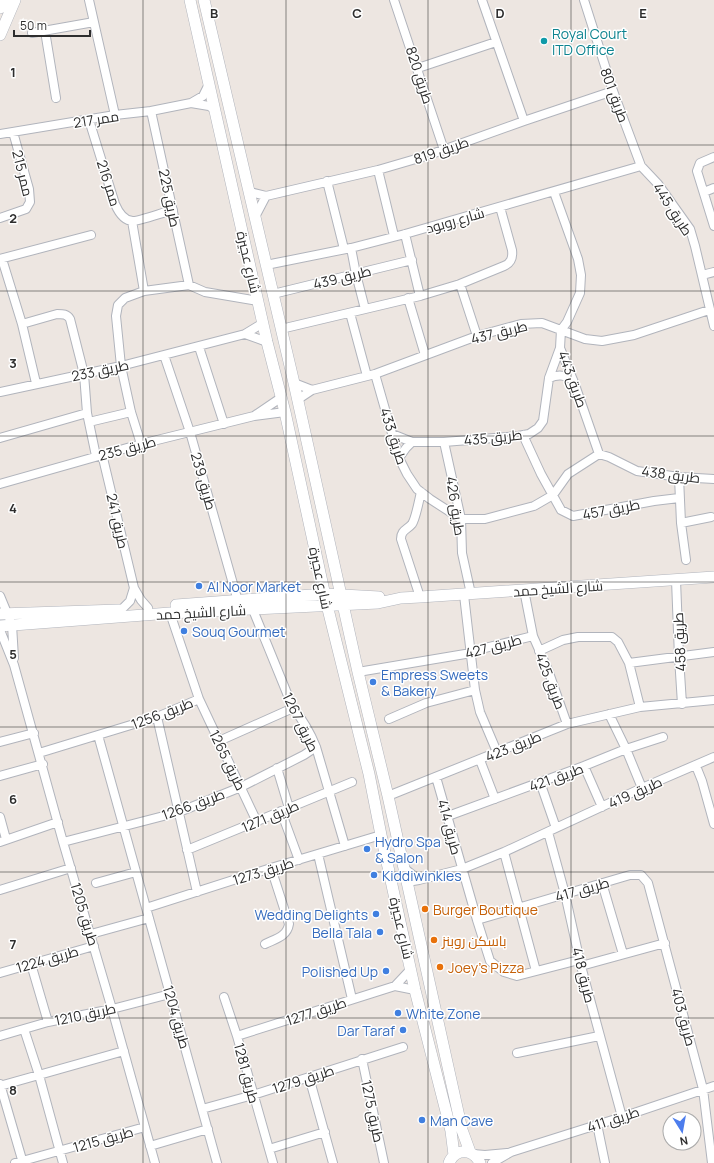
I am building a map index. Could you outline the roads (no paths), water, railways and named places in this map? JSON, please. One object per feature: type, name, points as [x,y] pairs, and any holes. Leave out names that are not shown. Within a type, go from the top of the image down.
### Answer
[{"type":"street","points":[[0,8],[4,0]]},
{"type":"street","points":[[0,35],[15,0]]},
{"type":"street","points":[[89,0],[115,115]]},
{"type":"street","name":"شارع عجيرة","points":[[190,0],[267,342],[286,412],[326,600],[369,774],[380,835],[415,990],[451,1131],[450,1160]]},
{"type":"street","name":"شارع عجيرة","points":[[204,0],[250,192],[358,672],[408,882],[462,1130],[474,1156]]},
{"type":"street","name":"طريق 820","points":[[394,0],[418,68],[444,150]]},
{"type":"street","points":[[482,0],[524,120]]},
{"type":"street","name":"طريق 801","points":[[584,0],[613,91],[641,166]]},
{"type":"street","points":[[32,33],[94,22]]},
{"type":"street","points":[[45,31],[56,98]]},
{"type":"street","points":[[418,68],[496,42]]},
{"type":"street","name":"ممر 217","points":[[0,134],[115,115],[151,111],[191,103],[203,96],[209,84]]},
{"type":"street","name":"طريق 819","points":[[250,192],[266,196],[378,170],[444,150],[524,120],[613,91]]},
{"type":"street","name":"ممر 217","points":[[191,103],[209,106],[214,109]]},
{"type":"street","name":"طريق 225","points":[[151,111],[189,285]]},
{"type":"street","name":"ممر 216","points":[[89,120],[115,204],[120,213],[125,218],[132,221],[173,210]]},
{"type":"street","name":"ممر 215","points":[[0,218],[26,209],[30,202],[30,189],[13,132]]},
{"type":"street","points":[[713,220],[697,171],[700,162],[714,156]]},
{"type":"street","name":"شارع روبود","points":[[266,265],[348,248],[405,234],[641,166]]},
{"type":"street","name":"طريق 445","points":[[641,166],[658,184],[690,229],[714,326]]},
{"type":"street","points":[[378,170],[394,236]]},
{"type":"street","points":[[327,181],[366,309]]},
{"type":"street","points":[[704,192],[714,188]]},
{"type":"street","name":"طريق 443","points":[[554,192],[578,259],[581,275],[580,293],[567,322],[561,330],[560,348],[599,454]]},
{"type":"street","points":[[255,217],[266,196]]},
{"type":"street","points":[[281,329],[420,296],[460,284],[509,264],[513,255],[500,207]]},
{"type":"street","points":[[132,221],[144,291]]},
{"type":"street","points":[[405,234],[420,296]]},
{"type":"street","points":[[36,384],[22,324],[1,259],[91,235]]},
{"type":"street","name":"طريق 439","points":[[273,294],[412,260]]},
{"type":"street","points":[[702,276],[714,272]]},
{"type":"street","points":[[460,284],[477,336]]},
{"type":"street","points":[[141,444],[131,412],[121,366],[116,316],[118,305],[125,298],[144,291],[189,285],[205,292],[258,301]]},
{"type":"street","points":[[408,298],[425,355]]},
{"type":"street","name":"طريق 437","points":[[297,400],[312,390],[371,375],[477,336],[521,324],[542,323],[585,339],[602,341],[634,335],[710,310]]},
{"type":"street","name":"طريق 433","points":[[350,313],[400,458],[407,474],[417,488],[430,500],[461,519]]},
{"type":"street","name":"طريق 241","points":[[22,324],[57,314],[63,314],[68,316],[70,319],[84,374],[89,422],[134,588],[148,608]]},
{"type":"street","name":"طريق 233","points":[[0,392],[121,366],[199,347],[244,334],[263,323]]},
{"type":"street","points":[[244,334],[267,342]]},
{"type":"street","points":[[199,347],[224,424]]},
{"type":"street","name":"طريق 435","points":[[392,434],[412,442],[444,442],[529,434],[538,428],[543,421],[549,378],[560,348]]},
{"type":"street","name":"طريق 239","points":[[164,355],[245,605]]},
{"type":"street","points":[[549,378],[558,375],[565,375],[573,380]]},
{"type":"street","points":[[294,383],[312,390]]},
{"type":"street","name":"طريق 235","points":[[254,416],[282,397]]},
{"type":"street","points":[[89,422],[131,412]]},
{"type":"street","name":"طريق 235","points":[[0,484],[141,444],[254,416],[286,412]]},
{"type":"street","points":[[0,438],[87,413]]},
{"type":"street","name":"طريق 457","points":[[523,435],[541,474],[561,510],[573,516],[654,501],[679,498]]},
{"type":"street","points":[[400,458],[412,442]]},
{"type":"street","name":"طريق 426","points":[[444,442],[461,519],[462,553],[468,594],[471,653],[475,690],[480,712],[497,752]]},
{"type":"street","points":[[461,519],[485,519],[534,506],[553,495],[568,474],[599,454]]},
{"type":"street","name":"طريق 438","points":[[599,454],[609,457],[637,471],[679,477],[714,479]]},
{"type":"street","points":[[679,477],[681,523],[686,560]]},
{"type":"street","points":[[420,597],[401,535],[403,531],[412,523],[421,492]]},
{"type":"street","points":[[681,523],[711,517]]},
{"type":"street","name":"شارع الشيخ حمد","points":[[4,614],[245,605],[326,600],[378,603],[401,598],[714,578]]},
{"type":"street","name":"طريق 458","points":[[676,580],[682,704]]},
{"type":"street","points":[[121,610],[130,600],[134,588]]},
{"type":"street","name":"طريق 425","points":[[524,590],[533,636],[548,670],[567,724]]},
{"type":"street","name":"طريق 1205","points":[[0,596],[4,614],[12,625],[14,665]]},
{"type":"street","name":"شارع الشيخ حمد","points":[[0,626],[170,613],[245,605]]},
{"type":"street","name":"طريق 1267","points":[[245,605],[293,708],[310,732],[316,747],[345,846]]},
{"type":"street","name":"طريق 1256","points":[[40,753],[158,717],[199,699],[170,613]]},
{"type":"street","name":"طريق 1205","points":[[0,630],[14,665],[40,753],[63,842],[91,934],[155,1163]]},
{"type":"street","name":"طريق 427","points":[[358,672],[471,653],[533,636]]},
{"type":"street","name":"طريق 427","points":[[539,651],[563,640],[578,637],[612,637],[618,642],[629,663],[640,707]]},
{"type":"street","points":[[629,663],[714,652]]},
{"type":"street","points":[[389,719],[426,703],[475,690]]},
{"type":"street","name":"طريق 1265","points":[[199,699],[258,822]]},
{"type":"street","name":"طريق 423","points":[[388,796],[436,778],[567,724],[640,707],[714,700]]},
{"type":"street","points":[[219,741],[293,708]]},
{"type":"street","points":[[609,714],[626,749],[642,788]]},
{"type":"street","points":[[158,717],[197,892]]},
{"type":"street","points":[[0,742],[34,733]]},
{"type":"street","name":"طريق 1204","points":[[98,735],[218,1163]]},
{"type":"street","name":"طريق 421","points":[[448,816],[626,749],[663,737]]},
{"type":"street","name":"طريق 1266","points":[[63,842],[179,812],[241,787],[304,755],[316,747]]},
{"type":"street","name":"طريق 419","points":[[408,882],[462,869],[504,852],[642,788],[714,757]]},
{"type":"street","points":[[480,760],[495,799]]},
{"type":"street","points":[[0,776],[43,764]]},
{"type":"street","points":[[584,766],[602,807]]},
{"type":"street","points":[[696,766],[714,824]]},
{"type":"street","points":[[277,768],[285,809],[299,860]]},
{"type":"street","name":"طريق 414","points":[[436,778],[490,961],[504,972],[517,976],[536,971]]},
{"type":"street","name":"طريق 1271","points":[[187,850],[352,782]]},
{"type":"street","points":[[540,782],[552,830]]},
{"type":"street","points":[[0,817],[3,840],[58,822]]},
{"type":"street","name":"طريق 418","points":[[552,830],[580,963],[622,1117]]},
{"type":"street","name":"طريق 1273","points":[[146,908],[380,835]]},
{"type":"street","points":[[504,852],[536,971],[622,954],[665,943]]},
{"type":"street","points":[[318,854],[352,999]]},
{"type":"street","points":[[0,890],[71,868]]},
{"type":"street","points":[[264,944],[285,935],[289,924],[271,868]]},
{"type":"street","points":[[404,868],[419,880]]},
{"type":"street","points":[[96,883],[136,872]]},
{"type":"street","name":"طريق 417","points":[[477,920],[630,875],[641,875]]},
{"type":"street","name":"طريق 403","points":[[641,875],[648,883],[704,1089],[712,1163]]},
{"type":"street","points":[[602,883],[622,954]]},
{"type":"street","points":[[91,934],[149,918]]},
{"type":"street","name":"طريق 1224","points":[[0,972],[94,946]]},
{"type":"street","points":[[31,964],[48,1022]]},
{"type":"street","name":"طريق 1277","points":[[395,986],[411,969]]},
{"type":"street","name":"طريق 1277","points":[[237,1036],[395,986],[415,990]]},
{"type":"street","name":"طريق 1210","points":[[0,1036],[48,1022],[112,1009],[170,994]]},
{"type":"street","name":"طريق 1281","points":[[224,997],[237,1036],[273,1163]]},
{"type":"street","points":[[24,1029],[39,1075],[63,1163]]},
{"type":"street","points":[[517,1053],[599,1036]]},
{"type":"street","name":"طريق 1279","points":[[202,1109],[403,1047]]},
{"type":"street","points":[[20,1162],[0,1085],[124,1051]]},
{"type":"street","name":"طريق 1275","points":[[362,1059],[384,1163]]},
{"type":"street","points":[[309,1077],[333,1163]]},
{"type":"street","name":"طريق 411","points":[[474,1156],[511,1152],[714,1086]]},
{"type":"street","points":[[597,1124],[605,1163]]},
{"type":"street","name":"طريق 1215","points":[[20,1162],[145,1127]]},
{"type":"street","points":[[150,1146],[208,1129]]},
{"type":"street","points":[[269,1149],[325,1132]]},
{"type":"street","points":[[450,1160],[459,1152],[474,1156]]},
{"type":"street","name":"طريق 411","points":[[492,1163],[511,1152]]},
{"type":"place","name":"Royal Court ITD Office","points":[[544,41]]},
{"type":"place","name":"Al Noor Market","points":[[199,586]]},
{"type":"place","name":"Souq Gourmet","points":[[184,631]]},
{"type":"place","name":"Empress Sweets & Bakery","points":[[373,682]]},
{"type":"place","name":"Hydro Spa & Salon","points":[[367,849]]},
{"type":"place","name":"Kiddiwinkles","points":[[374,875]]},
{"type":"place","name":"Burger Boutique","points":[[425,909]]},
{"type":"place","name":"Wedding Delights","points":[[376,914]]},
{"type":"place","name":"Bella Tala","points":[[380,932]]},
{"type":"place","name":"باسكن روبنز","points":[[434,940]]},
{"type":"place","name":"Joey's Pizza","points":[[440,967]]},
{"type":"place","name":"Polished Up","points":[[386,971]]},
{"type":"place","name":"White Zone","points":[[398,1013]]},
{"type":"place","name":"Dar Taraf","points":[[403,1030]]},
{"type":"place","name":"Man Cave","points":[[422,1120]]}]
